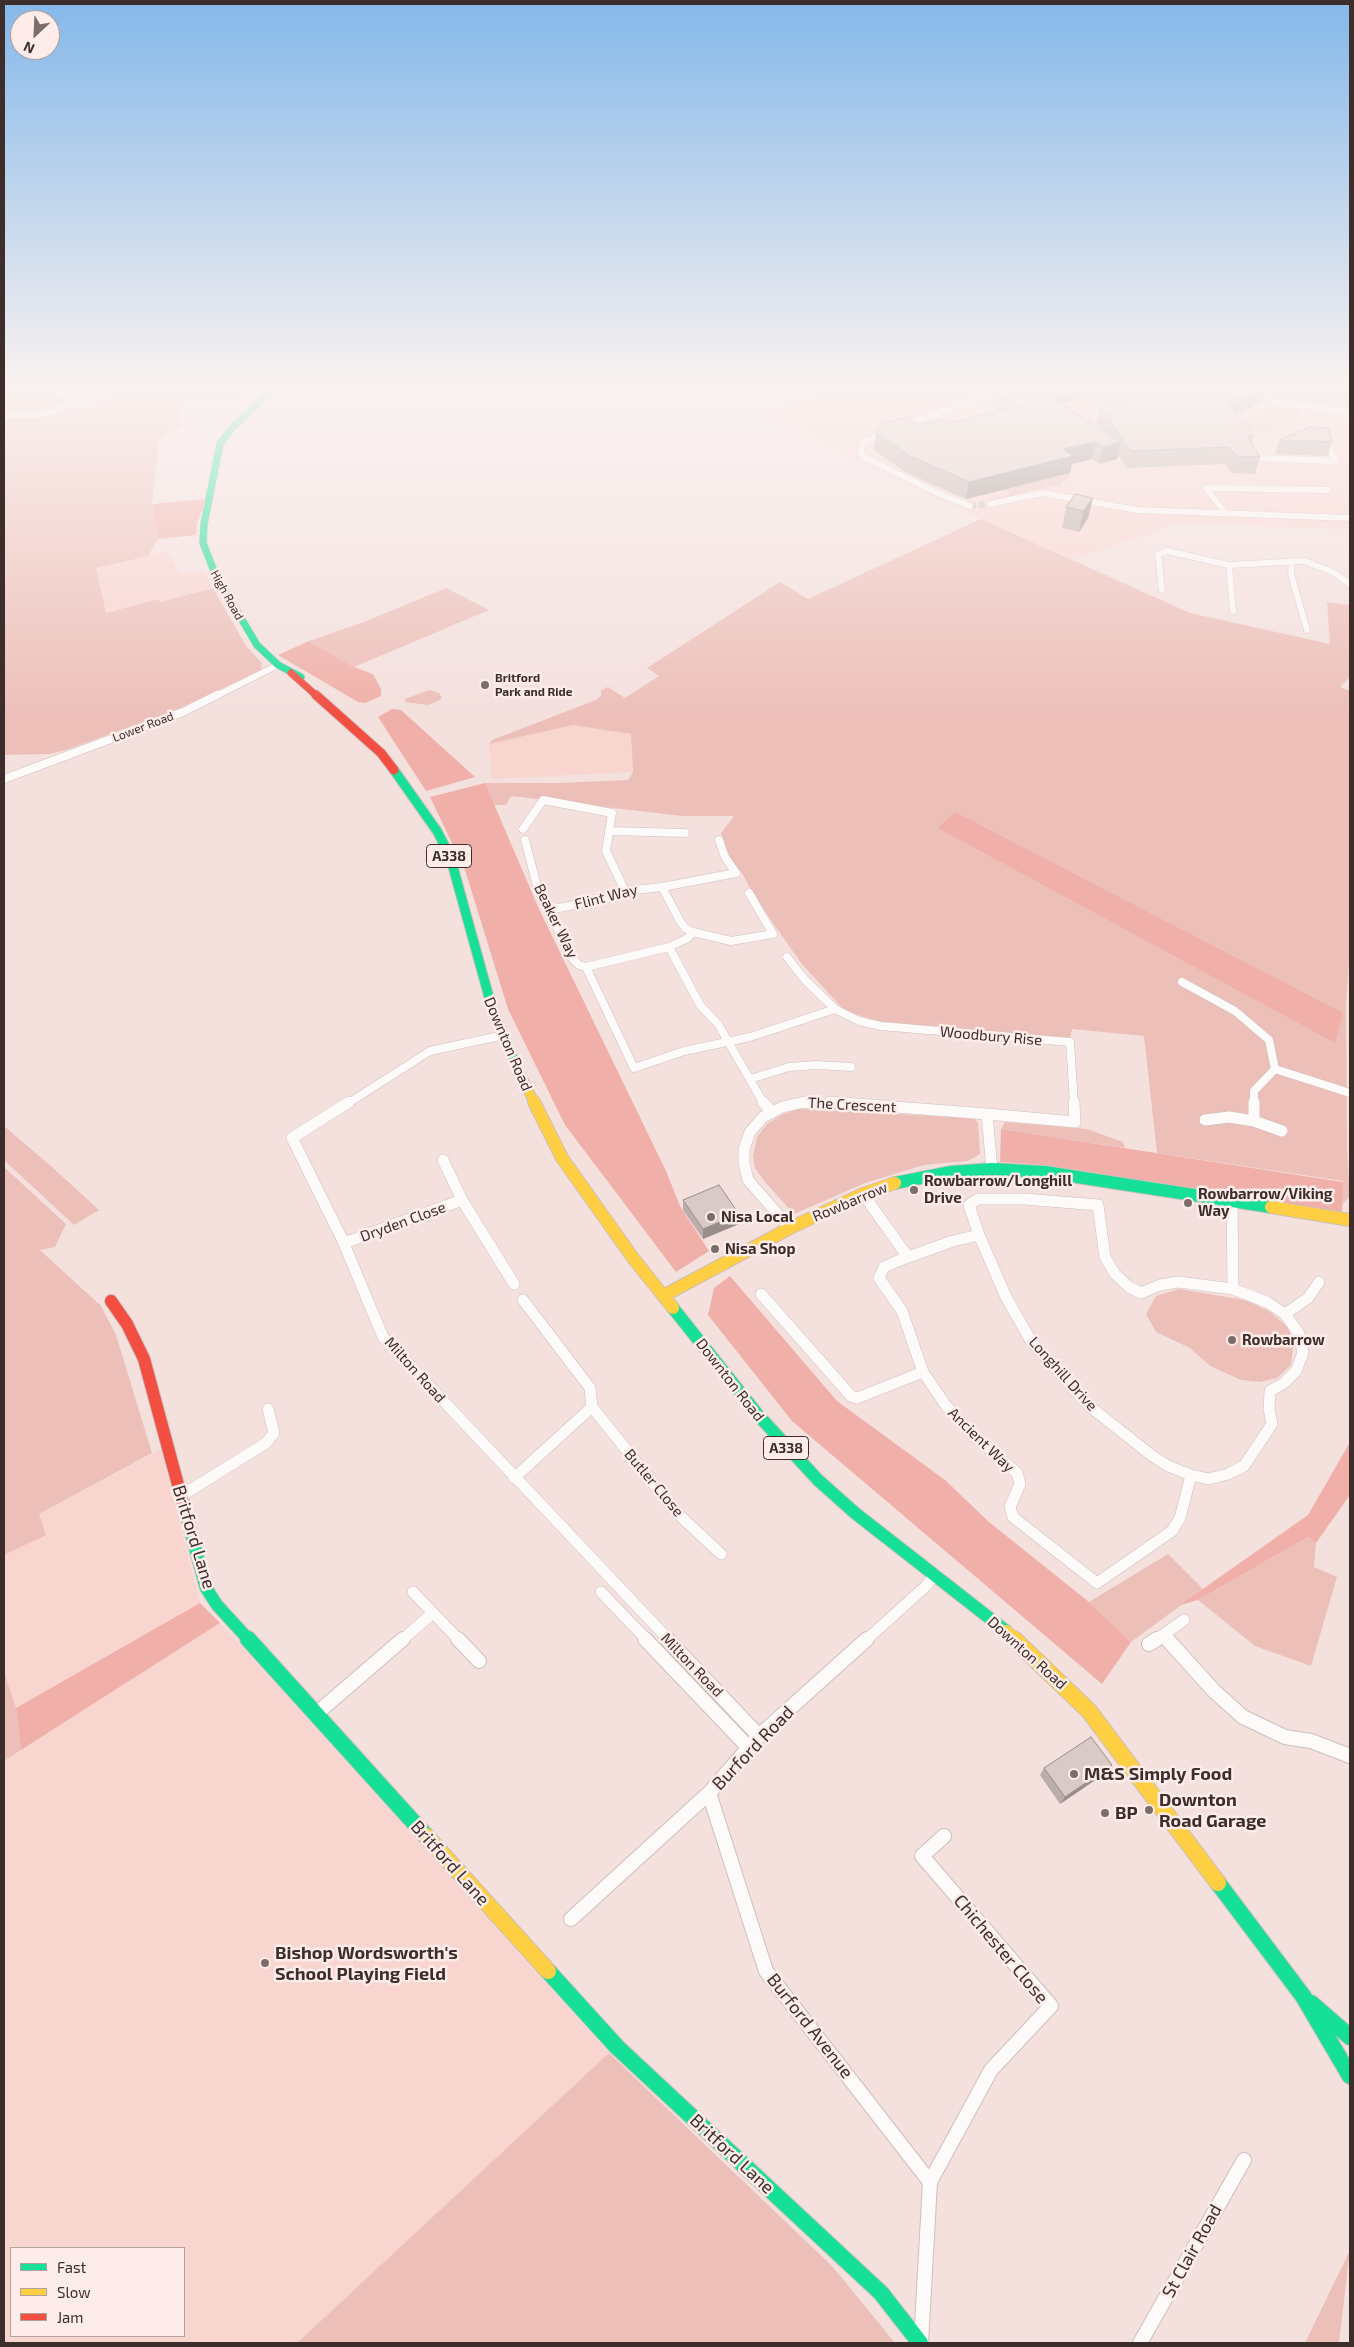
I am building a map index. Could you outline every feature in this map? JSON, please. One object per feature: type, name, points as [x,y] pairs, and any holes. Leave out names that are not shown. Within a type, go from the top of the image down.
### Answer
[{"type":"main road","name":"High Road","points":[[211,497],[203,534],[206,554],[243,624],[257,645],[278,665]]},
{"type":"main road","name":"Downton Road","points":[[278,665],[338,698]]},
{"type":"main road","name":"Downton Road","points":[[291,673],[381,753],[422,808],[450,856],[481,975],[504,1036],[544,1125],[562,1158],[597,1210],[663,1296],[786,1449],[855,1513],[1035,1656],[1089,1711],[1303,1996],[1350,2076]]},
{"type":"main road","name":"Downton Road","points":[[360,718],[376,737],[381,753]]},
{"type":"main road","name":"Rowbarrow","points":[[663,1296],[790,1228],[863,1194],[928,1175],[992,1169],[1045,1172],[1350,1220]]},
{"type":"main road","name":"Britford Lane","points":[[111,1301],[127,1324],[144,1359],[206,1588],[217,1605],[617,2047],[881,2293],[920,2343]]},
{"type":"main road","name":"Downton Road","points":[[1303,1996],[1350,2037]]},
{"type":"street","points":[[946,497],[970,506]]},
{"type":"street","points":[[990,504],[1024,497]]},
{"type":"street","points":[[1059,497],[1130,510],[1350,518]]},
{"type":"street","points":[[1213,497],[1226,514]]},
{"type":"street","points":[[1162,590],[1159,552],[1170,551],[1228,565],[1304,561],[1320,566],[1350,584]]},
{"type":"street","points":[[1292,561],[1291,574],[1307,630]]},
{"type":"street","points":[[1228,565],[1233,611]]},
{"type":"street","name":"Lower Road","points":[[4,779],[183,712],[278,665]]},
{"type":"street","points":[[523,829],[543,800],[612,813],[606,851],[625,891]]},
{"type":"street","points":[[610,831],[685,833]]},
{"type":"street","name":"Beaker Way","points":[[525,840],[537,886],[572,957],[578,965],[586,967]]},
{"type":"street","points":[[719,840],[725,857],[742,882]]},
{"type":"street","name":"Flint Way","points":[[549,910],[614,897],[625,891],[662,887],[736,873]]},
{"type":"street","points":[[662,887],[685,928],[711,938],[731,941],[773,936],[750,893]]},
{"type":"street","points":[[693,932],[688,938],[669,947],[586,967],[634,1068],[684,1051],[750,1037],[835,1009]]},
{"type":"street","points":[[669,947],[700,1005],[718,1024],[763,1103],[771,1111]]},
{"type":"street","name":"Woodbury Rise","points":[[787,957],[806,980],[835,1009],[859,1020],[881,1026],[1070,1042],[1075,1122]]},
{"type":"street","points":[[1187,986],[1235,1011],[1269,1040],[1275,1069]]},
{"type":"street","name":"Milton Road","points":[[504,1036],[430,1051],[292,1138],[344,1243],[383,1337],[759,1736]]},
{"type":"street","points":[[750,1079],[789,1067],[817,1065],[852,1067]]},
{"type":"street","points":[[1275,1069],[1350,1093]]},
{"type":"street","points":[[1254,1121],[1254,1091],[1275,1069]]},
{"type":"street","name":"The Crescent","points":[[790,1228],[748,1180],[744,1163],[744,1149],[750,1132],[771,1111],[792,1104],[816,1102],[1075,1122]]},
{"type":"street","points":[[987,1114],[992,1169]]},
{"type":"street","points":[[1205,1120],[1229,1117],[1254,1121],[1282,1131]]},
{"type":"street","name":"Dryden Close","points":[[443,1160],[462,1200],[514,1284]]},
{"type":"street","points":[[863,1194],[908,1256]]},
{"type":"street","name":"Longhill Drive","points":[[1233,1289],[1178,1282],[1160,1285],[1142,1293],[1129,1287],[1115,1274],[1105,1257],[1098,1204],[1024,1199],[978,1199],[969,1205],[979,1235],[1006,1297],[1031,1341],[1088,1405],[1126,1437],[1168,1466],[1191,1475],[1209,1479],[1228,1474],[1244,1466],[1265,1436],[1272,1424],[1269,1409],[1270,1391],[1284,1383],[1296,1371],[1303,1353],[1299,1334],[1285,1314]]},
{"type":"street","name":"Dryden Close","points":[[344,1243],[462,1200]]},
{"type":"street","points":[[1232,1200],[1233,1289],[1267,1302],[1285,1314],[1308,1298],[1319,1282]]},
{"type":"street","name":"Ancient Way","points":[[979,1235],[953,1241],[884,1266],[879,1278],[902,1311],[923,1372],[947,1407],[973,1435],[1017,1473],[1020,1484],[1010,1507],[1013,1517],[1097,1583],[1172,1531],[1180,1518],[1191,1475]]},
{"type":"street","points":[[761,1294],[851,1396],[857,1398],[923,1372]]},
{"type":"street","name":"Butler Close","points":[[523,1300],[590,1388],[592,1407],[678,1514],[721,1554]]},
{"type":"street","points":[[514,1478],[592,1407]]},
{"type":"street","points":[[181,1496],[266,1443],[274,1433],[268,1410]]},
{"type":"street","name":"Burford Road","points":[[571,1919],[709,1793],[759,1736],[925,1587],[935,1575]]},
{"type":"street","points":[[413,1592],[479,1661]]},
{"type":"street","points":[[601,1592],[749,1748]]},
{"type":"street","points":[[316,1714],[433,1613]]},
{"type":"street","points":[[1149,1644],[1184,1620]]},
{"type":"street","points":[[1163,1635],[1214,1690],[1243,1717],[1285,1737],[1311,1741],[1350,1756]]},
{"type":"street","name":"Burford Avenue","points":[[709,1793],[766,1971],[930,2182]]},
{"type":"street","name":"Chichester Close","points":[[920,2343],[930,2182],[991,2070],[1051,2006],[922,1856],[944,1836]]},
{"type":"street","name":"St Clair Road","points":[[1140,2343],[1244,2160]]},
{"type":"shaded area","points":[[4,497],[153,497],[152,504],[158,539],[148,556],[96,568],[106,613],[158,599],[160,602],[213,588],[246,646],[262,663],[261,670],[178,709],[66,750],[49,754],[4,755]]},
{"type":"shaded area","points":[[933,497],[1350,497],[1350,530],[1181,523],[1073,560]]},
{"type":"shaded area","points":[[1002,497],[1011,497],[992,502],[989,500]]},
{"type":"shaded area","points":[[206,499],[197,524],[196,535],[158,539],[152,504]]},
{"type":"shaded area","points":[[981,519],[1190,613],[1330,644],[1327,602],[1350,605],[1350,677],[1340,687],[1350,691],[1350,952],[1346,1003],[1347,1150],[1350,1196],[1342,1205],[1343,1181],[1157,1153],[1144,1036],[1072,1029],[1070,1039],[879,1022],[844,1010],[801,963],[754,896],[742,873],[729,858],[721,833],[734,816],[682,816],[511,796],[506,805],[494,805],[485,783],[559,783],[628,780],[633,772],[631,734],[573,725],[489,744],[492,740],[596,700],[601,696],[601,690],[608,687],[625,698],[659,676],[647,668],[780,582],[808,599]]},
{"type":"shaded area","points":[[168,551],[179,573],[205,572],[213,588],[159,602],[158,599],[105,613],[96,568]]},
{"type":"shaded area","points":[[446,588],[489,610],[354,667],[309,641],[364,622]]},
{"type":"shaded area","points":[[309,641],[354,667],[373,674],[381,689],[381,696],[365,703],[358,702],[278,655]]},
{"type":"shaded area","points":[[429,690],[439,693],[442,697],[440,700],[428,705],[405,702],[405,699]]},
{"type":"shaded area","points":[[392,709],[401,710],[475,777],[426,791],[378,717]]},
{"type":"shaded area","points":[[573,725],[631,734],[633,772],[492,779],[489,744]]},
{"type":"shaded area","points":[[485,783],[539,909],[666,1171],[680,1206],[709,1251],[676,1272],[565,1125],[508,1009],[465,870],[430,797]]},
{"type":"shaded area","points":[[955,812],[1343,1013],[1335,1043],[938,828]]},
{"type":"shaded area","points":[[798,1109],[974,1118],[978,1123],[980,1154],[968,1161],[924,1165],[865,1183],[794,1214],[755,1168],[753,1156],[757,1137],[767,1124],[781,1115]]},
{"type":"shaded area","points":[[1005,1122],[1087,1129],[1123,1142],[1125,1148],[1001,1129]]},
{"type":"shaded area","points":[[4,1126],[99,1210],[74,1225],[4,1160]]},
{"type":"shaded area","points":[[1001,1129],[1343,1182],[1342,1213],[1044,1165],[1000,1162]]},
{"type":"shaded area","points":[[4,1167],[66,1224],[55,1247],[40,1250],[101,1306],[116,1335],[152,1453],[39,1514],[46,1535],[4,1555]]},
{"type":"shaded area","points":[[730,1276],[837,1401],[945,1480],[989,1522],[1089,1602],[1131,1642],[1102,1684],[792,1421],[708,1315],[714,1288]]},
{"type":"shaded area","name":"Rowbarrow","points":[[1179,1289],[1245,1300],[1269,1311],[1289,1328],[1293,1348],[1291,1365],[1277,1378],[1260,1382],[1241,1380],[1210,1366],[1190,1348],[1156,1332],[1146,1314],[1156,1296]]},
{"type":"shaded area","points":[[1350,1442],[1350,1495],[1316,1543],[1308,1537],[1198,1600],[1180,1605],[1308,1515]]},
{"type":"shaded area","points":[[161,1449],[200,1603],[16,1708],[4,1672],[4,1555],[46,1535],[39,1514]]},
{"type":"shaded area","points":[[1308,1537],[1316,1543],[1314,1567],[1337,1577],[1311,1666],[1255,1646],[1198,1600]]},
{"type":"shaded area","points":[[1168,1554],[1203,1589],[1131,1642],[1089,1602]]},
{"type":"shaded area","points":[[200,1603],[220,1623],[21,1750],[16,1708]]},
{"type":"shaded area","name":"Bishop Wordsworth's School Playing Field","points":[[220,1623],[609,2053],[297,2343],[4,2343],[4,1761]]},
{"type":"shaded area","points":[[4,1672],[16,1708],[21,1750],[4,1761]]},
{"type":"shaded area","points":[[609,2053],[832,2266],[895,2343],[297,2343]]},
{"type":"shaded area","points":[[1350,2250],[1339,2343],[1305,2343]]},
{"type":"building","points":[[1073,497],[1093,498],[1083,511],[1066,507]]},
{"type":"building","name":"Nisa Local","points":[[719,1185],[739,1214],[703,1229],[683,1200]]},
{"type":"building","name":"M&S Simply Food","points":[[1091,1737],[1112,1765],[1065,1797],[1044,1768]]},
{"type":"tunnel","points":[[970,506],[990,504]]},
{"type":"traffic: fast","points":[[209,497],[204,524],[203,543],[216,576],[257,645],[278,665],[301,677]]},
{"type":"traffic: fast","points":[[394,770],[437,831],[450,856],[492,1008],[519,1072]]},
{"type":"traffic: fast","points":[[895,1183],[951,1172],[992,1169],[1045,1172],[1271,1207]]},
{"type":"traffic: fast","points":[[673,1308],[758,1415],[818,1480],[855,1513],[1006,1631]]},
{"type":"traffic: fast","points":[[184,1507],[206,1588],[217,1605],[426,1836]]},
{"type":"traffic: fast","points":[[1218,1883],[1303,1996],[1350,2076]]},
{"type":"traffic: fast","points":[[548,1971],[617,2047],[881,2293],[920,2343]]},
{"type":"traffic: fast","points":[[1311,2003],[1350,2037]]},
{"type":"traffic: slow","points":[[519,1072],[562,1158],[633,1258],[673,1308]]},
{"type":"traffic: slow","points":[[663,1296],[790,1228],[863,1194],[895,1183]]},
{"type":"traffic: slow","points":[[1271,1207],[1350,1220]]},
{"type":"traffic: slow","points":[[1006,1631],[1089,1711],[1218,1883]]},
{"type":"traffic: slow","points":[[426,1836],[548,1971]]},
{"type":"traffic: jam","points":[[291,673],[381,753],[394,770]]},
{"type":"traffic: jam","points":[[111,1301],[127,1324],[144,1359],[184,1507]]},
{"type":"place","name":"Britford Park and Ride","points":[[485,685]]},
{"type":"place","name":"Rowbarrow/Longhill Drive","points":[[914,1190]]},
{"type":"place","name":"Rowbarrow/Viking Way","points":[[1188,1203]]},
{"type":"place","name":"Nisa Local","points":[[711,1217]]},
{"type":"place","name":"Nisa Shop","points":[[715,1249]]},
{"type":"place","name":"Rowbarrow","points":[[1232,1340]]},
{"type":"place","name":"M&S Simply Food","points":[[1074,1774]]},
{"type":"place","name":"Downton Road Garage","points":[[1149,1810]]},
{"type":"place","name":"BP","points":[[1105,1813]]},
{"type":"place","name":"Bishop Wordsworth's School Playing Field","points":[[265,1963]]}]
